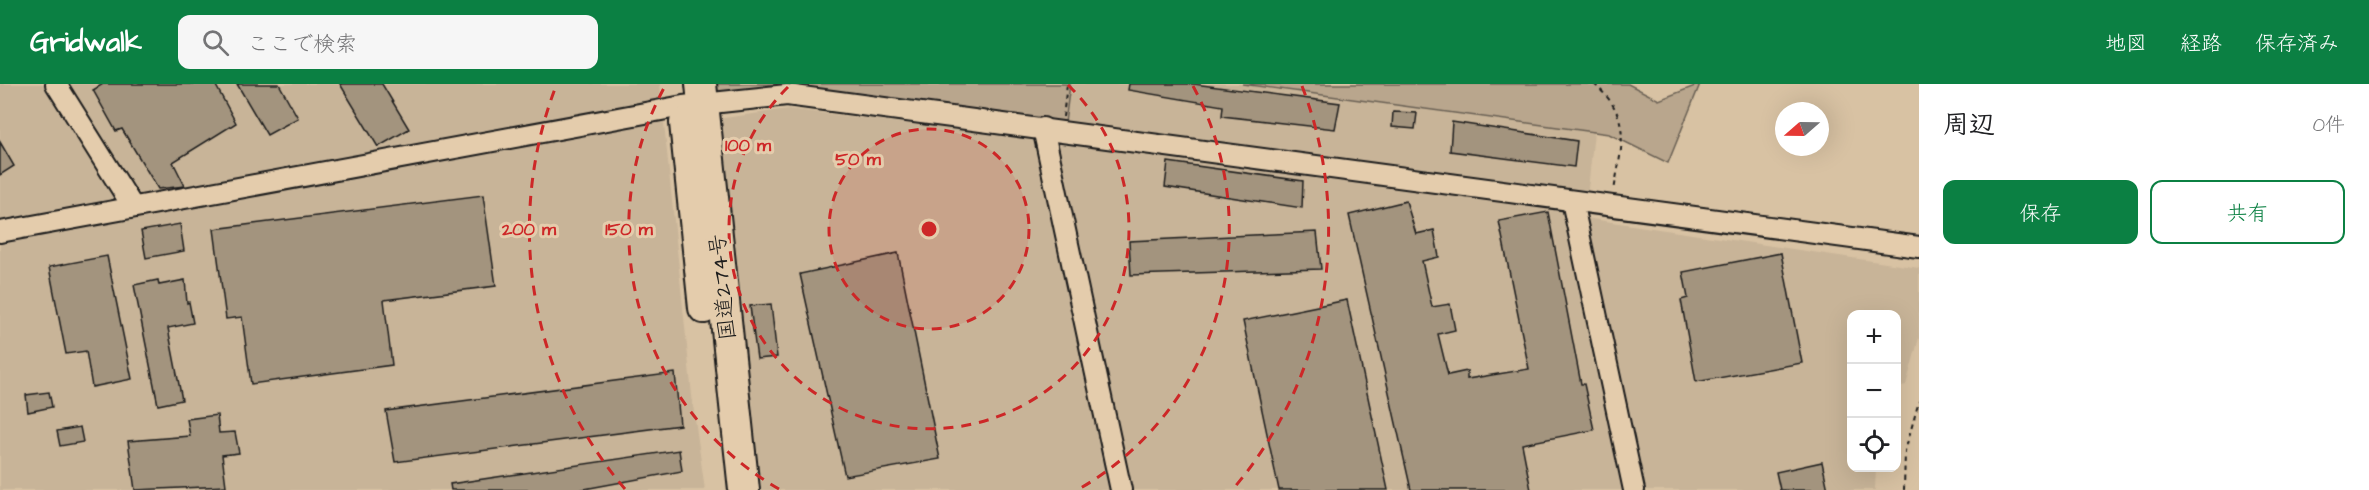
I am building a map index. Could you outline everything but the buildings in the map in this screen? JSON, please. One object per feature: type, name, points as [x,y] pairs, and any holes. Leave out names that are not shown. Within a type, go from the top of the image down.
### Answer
[{"type":"highway","name":"国道274号","points":[[693,94],[724,490]]},
{"type":"highway","name":"国道274号","points":[[693,94],[744,490]]},
{"type":"street","points":[[56,84],[133,207]]},
{"type":"street","points":[[0,232],[693,94],[788,95],[1919,247]]},
{"type":"street","points":[[1052,130],[1121,490]]},
{"type":"street","points":[[1572,201],[1634,490]]},
{"type":"path","points":[[1052,130],[1067,84]]},
{"type":"path","points":[[1594,84],[1610,97],[1619,113],[1623,129],[1612,206]]},
{"type":"path","points":[[1904,490],[1905,451],[1919,401]]},
{"type":"shaded area","points":[[0,84],[660,84],[693,405],[705,490],[0,490]]},
{"type":"shaded area","points":[[701,84],[1070,84],[1064,131],[788,95],[703,104]]},
{"type":"shaded area","points":[[1070,84],[1242,84],[1594,132],[1585,218],[1919,268],[1919,338],[1906,385],[1901,386],[1901,310],[1847,310],[1847,472],[1876,472],[1875,490],[757,490],[717,119],[788,109],[1062,142]]},
{"type":"shaded area","points":[[1242,84],[1628,84],[1659,100],[1700,84],[1668,163],[1609,134]]}]
